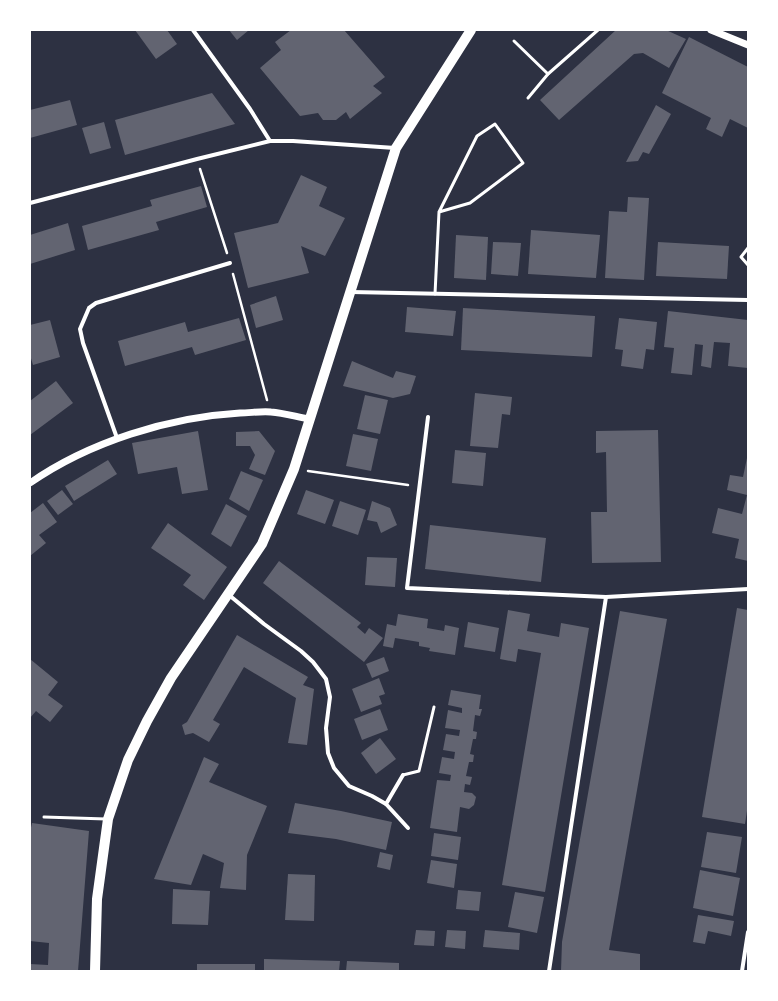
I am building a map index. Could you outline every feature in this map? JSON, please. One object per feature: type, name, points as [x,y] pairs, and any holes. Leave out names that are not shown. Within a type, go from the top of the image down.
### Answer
[{"type":"main road","points":[[95,971],[97,899],[108,819],[128,760],[147,721],[171,678],[262,544],[294,469],[362,250],[396,148],[471,30]]},
{"type":"street","points":[[193,30],[250,109],[270,141]]},
{"type":"street","points":[[711,30],[748,45]]},
{"type":"street","points":[[30,204],[197,158],[270,141],[293,141],[396,148]]},
{"type":"street","points":[[117,438],[80,329],[89,308],[96,303],[230,263]]},
{"type":"street","points":[[350,292],[748,300]]},
{"type":"street","points":[[30,483],[48,471],[117,438],[153,427],[217,414],[270,412],[309,419]]},
{"type":"street","points":[[428,417],[407,588],[606,597],[748,589]]},
{"type":"street","points":[[228,595],[301,651],[318,668],[326,680],[330,697],[326,728],[328,753],[334,768],[349,786],[386,804],[408,828]]},
{"type":"street","points":[[549,971],[606,597]]},
{"type":"street","points":[[386,804],[404,775]]},
{"type":"street","points":[[742,971],[748,932]]},
{"type":"lane","points":[[528,98],[548,74],[598,30]]},
{"type":"lane","points":[[514,41],[548,74]]},
{"type":"lane","points":[[435,294],[439,212],[477,136],[495,124],[523,163],[470,203],[439,212]]},
{"type":"lane","points":[[748,248],[741,257],[748,265]]},
{"type":"lane","points":[[404,775],[419,771],[434,707]]},
{"type":"lane","points":[[44,817],[108,819]]},
{"type":"path","points":[[197,158],[230,263],[270,412]]},
{"type":"path","points":[[294,469],[419,486]]},
{"type":"building","points":[[135,30],[167,30],[177,44],[156,59]]},
{"type":"building","points":[[229,30],[249,30],[237,40]]},
{"type":"building","points":[[291,30],[344,30],[385,77],[373,86],[382,93],[350,119],[346,112],[336,120],[323,120],[318,113],[300,116],[260,68],[281,50],[275,42]]},
{"type":"building","points":[[616,30],[666,30],[686,39],[669,68],[643,53],[634,54],[559,120],[540,100]]},
{"type":"building","points":[[689,37],[748,67],[748,128],[730,119],[722,137],[706,129],[711,118],[662,93]]},
{"type":"building","points":[[212,93],[235,124],[125,155],[115,120]]},
{"type":"building","points":[[70,100],[77,125],[30,138],[30,110]]},
{"type":"building","points":[[656,105],[671,114],[649,154],[643,152],[638,161],[626,162]]},
{"type":"building","points":[[104,122],[111,148],[90,154],[82,128]]},
{"type":"building","points":[[301,175],[327,187],[319,206],[345,218],[325,256],[301,246],[309,273],[248,288],[234,233],[278,223]]},
{"type":"building","points":[[201,186],[207,207],[156,222],[159,230],[88,250],[82,226],[152,206],[150,200]]},
{"type":"building","points":[[628,197],[649,198],[644,280],[605,278],[609,211],[627,212]]},
{"type":"building","points":[[68,223],[75,250],[30,264],[30,235]]},
{"type":"building","points":[[531,230],[600,235],[596,278],[528,274]]},
{"type":"building","points":[[456,235],[488,237],[486,280],[454,278]]},
{"type":"building","points":[[493,242],[521,243],[518,276],[491,274]]},
{"type":"building","points":[[658,242],[729,246],[727,279],[656,276]]},
{"type":"building","points":[[276,296],[283,320],[256,328],[250,305]]},
{"type":"building","points":[[407,307],[456,311],[453,336],[405,332]]},
{"type":"building","points":[[463,308],[595,316],[592,357],[461,350]]},
{"type":"building","points":[[668,311],[748,320],[748,368],[728,366],[730,343],[714,342],[711,368],[701,366],[703,345],[695,344],[692,375],[671,373],[674,348],[664,347]]},
{"type":"building","points":[[239,318],[246,340],[195,355],[192,347],[125,366],[118,341],[185,322],[188,332]]},
{"type":"building","points":[[619,318],[657,322],[654,350],[646,349],[643,369],[621,366],[623,350],[615,349]]},
{"type":"building","points":[[50,320],[60,357],[33,365],[30,355],[30,325]]},
{"type":"building","points":[[352,361],[393,378],[396,371],[416,376],[410,394],[393,398],[343,386]]},
{"type":"building","points":[[56,381],[73,403],[30,435],[30,401]]},
{"type":"building","points":[[475,393],[512,397],[510,415],[502,414],[498,448],[470,446]]},
{"type":"building","points":[[365,395],[388,400],[380,434],[357,429]]},
{"type":"building","points":[[658,430],[661,562],[592,563],[591,512],[607,512],[606,452],[596,453],[596,431]]},
{"type":"building","points":[[198,431],[208,490],[182,494],[177,467],[138,474],[132,443]]},
{"type":"building","points":[[259,431],[275,451],[265,475],[249,469],[255,455],[250,446],[236,446],[236,432]]},
{"type":"building","points":[[353,434],[378,439],[371,471],[346,466]]},
{"type":"building","points":[[455,450],[486,453],[483,486],[452,483]]},
{"type":"building","points":[[747,458],[748,561],[735,558],[739,539],[712,533],[718,508],[742,514],[747,495],[727,490],[730,475],[743,477]]},
{"type":"building","points":[[108,460],[117,474],[74,501],[65,486]]},
{"type":"building","points":[[241,471],[263,480],[249,511],[229,499]]},
{"type":"building","points":[[62,490],[73,504],[58,515],[47,501]]},
{"type":"building","points":[[306,490],[334,500],[325,524],[297,514]]},
{"type":"building","points":[[340,501],[366,510],[358,535],[332,526]]},
{"type":"building","points":[[372,501],[390,508],[397,525],[381,533],[377,522],[367,520]]},
{"type":"building","points":[[43,503],[57,522],[39,535],[46,543],[30,556],[30,513]]},
{"type":"building","points":[[226,504],[247,516],[231,547],[211,534]]},
{"type":"building","points":[[168,523],[227,567],[204,600],[183,585],[191,575],[151,548]]},
{"type":"building","points":[[430,525],[546,538],[541,582],[425,569]]},
{"type":"building","points":[[367,557],[397,558],[395,587],[365,585]]},
{"type":"building","points":[[279,561],[361,623],[357,627],[365,634],[369,628],[383,638],[364,662],[263,583]]},
{"type":"building","points":[[737,608],[748,610],[748,804],[745,824],[702,817]]},
{"type":"building","points":[[508,610],[530,614],[527,631],[559,637],[561,623],[589,628],[545,892],[502,885],[541,653],[518,649],[516,662],[500,659]]},
{"type":"building","points":[[620,611],[667,619],[609,950],[640,954],[640,971],[561,971],[562,942]]},
{"type":"building","points":[[398,614],[428,619],[427,628],[444,631],[445,625],[459,628],[455,655],[429,651],[430,648],[419,646],[419,642],[395,638],[393,648],[383,646],[387,624],[396,626]]},
{"type":"building","points":[[468,622],[499,628],[495,652],[464,647]]},
{"type":"building","points":[[237,635],[308,677],[303,685],[314,689],[307,745],[288,743],[296,698],[244,667],[213,720],[220,724],[209,742],[193,733],[185,735],[182,725],[187,722]]},
{"type":"building","points":[[384,657],[389,671],[372,678],[366,664]]},
{"type":"building","points":[[30,659],[58,682],[48,695],[63,706],[50,722],[36,711],[30,718]]},
{"type":"building","points":[[379,678],[385,694],[379,696],[382,704],[361,712],[352,689]]},
{"type":"building","points":[[451,690],[481,695],[479,709],[482,709],[480,716],[475,715],[473,731],[477,732],[476,739],[473,739],[470,754],[474,755],[473,762],[469,762],[466,776],[472,777],[470,785],[465,784],[464,792],[472,793],[476,797],[474,805],[469,809],[460,807],[457,832],[430,828],[437,780],[450,781],[451,775],[439,773],[442,757],[454,759],[455,752],[443,750],[446,734],[459,736],[460,730],[445,728],[448,710],[462,713],[462,708],[448,705]]},
{"type":"building","points":[[380,709],[388,730],[362,740],[354,719]]},
{"type":"building","points":[[380,738],[396,759],[376,774],[361,753]]},
{"type":"building","points":[[204,757],[219,764],[209,782],[267,806],[247,855],[246,890],[220,888],[224,863],[203,854],[191,885],[154,879]]},
{"type":"building","points":[[295,803],[392,822],[386,850],[336,839],[288,833]]},
{"type":"building","points":[[32,823],[89,831],[78,971],[30,971],[30,964],[48,965],[49,943],[30,941],[30,832]]},
{"type":"building","points":[[707,832],[742,837],[736,873],[701,867]]},
{"type":"building","points":[[434,833],[461,837],[458,860],[431,856]]},
{"type":"building","points":[[380,852],[393,855],[390,870],[377,867]]},
{"type":"building","points":[[431,860],[457,864],[454,888],[427,883]]},
{"type":"building","points":[[700,870],[740,878],[733,916],[693,908]]},
{"type":"building","points":[[288,874],[315,875],[314,921],[285,920]]},
{"type":"building","points":[[173,889],[210,891],[208,925],[172,924]]},
{"type":"building","points":[[458,890],[481,892],[479,911],[456,909]]},
{"type":"building","points":[[515,892],[544,897],[537,933],[508,927]]},
{"type":"building","points":[[698,915],[734,921],[731,936],[708,931],[705,944],[693,942]]},
{"type":"building","points":[[416,930],[435,931],[434,946],[414,945]]},
{"type":"building","points":[[447,930],[466,931],[465,949],[445,947]]},
{"type":"building","points":[[485,930],[520,933],[519,950],[483,947]]},
{"type":"building","points":[[264,959],[340,961],[339,971],[264,971]]},
{"type":"building","points":[[347,961],[399,963],[399,971],[346,971]]},
{"type":"building","points":[[197,964],[255,964],[255,971],[197,971]]}]
